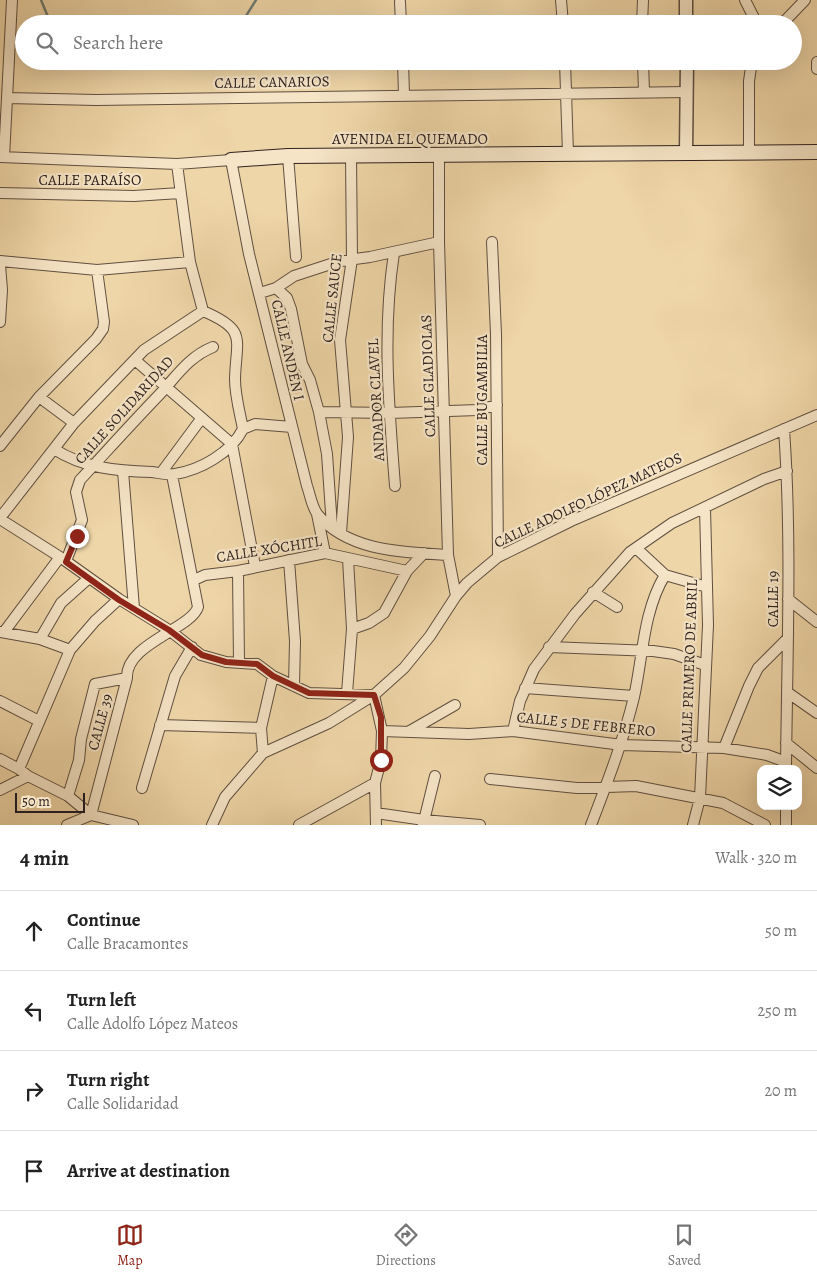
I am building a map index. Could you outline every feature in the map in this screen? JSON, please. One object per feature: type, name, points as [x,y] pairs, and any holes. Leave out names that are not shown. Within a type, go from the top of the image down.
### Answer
[{"type":"main road","name":"AVENIDA EL QUEMADO","points":[[231,160],[288,156],[817,152]]},
{"type":"street","points":[[2,157],[12,0]]},
{"type":"street","points":[[561,0],[562,15]]},
{"type":"street","points":[[642,15],[643,0]]},
{"type":"street","points":[[686,0],[686,15]]},
{"type":"street","points":[[745,0],[752,15]]},
{"type":"street","points":[[791,15],[805,0]]},
{"type":"street","points":[[400,2],[401,15]]},
{"type":"street","points":[[817,62],[817,69]]},
{"type":"street","points":[[403,70],[404,94]]},
{"type":"street","points":[[565,70],[568,154]]},
{"type":"street","points":[[643,70],[644,92]]},
{"type":"street","points":[[686,153],[687,70]]},
{"type":"street","points":[[749,153],[751,70]]},
{"type":"street","name":"CALLE CANARIOS","points":[[7,98],[96,100],[404,94],[687,92]]},
{"type":"street","name":"CALLE GLADIOLAS","points":[[439,155],[439,242],[448,555],[456,596]]},
{"type":"street","points":[[288,156],[296,258]]},
{"type":"street","name":"CALLE SAUCE","points":[[341,533],[348,447],[348,412],[340,340],[352,259],[351,156]]},
{"type":"street","name":"AVENIDA EL QUEMADO","points":[[2,157],[177,164],[231,160]]},
{"type":"street","name":"CALLE ANDÉN I","points":[[231,160],[241,218],[325,553]]},
{"type":"street","points":[[177,164],[190,262],[203,311],[229,325],[236,336],[239,346],[235,380],[243,429]]},
{"type":"street","name":"CALLE PARAÍSO","points":[[0,193],[134,196],[180,193]]},
{"type":"street","points":[[260,293],[276,288],[294,276],[352,259],[394,253],[439,242]]},
{"type":"street","name":"CALLE BUGAMBILIA","points":[[492,242],[497,406],[498,557]]},
{"type":"street","name":"ANDADOR CLAVEL","points":[[394,253],[389,286],[386,360],[395,486]]},
{"type":"street","points":[[0,261],[96,270],[190,262]]},
{"type":"street","points":[[0,265],[2,290],[0,322]]},
{"type":"street","points":[[0,446],[39,396],[96,339],[103,329],[104,322],[96,270]]},
{"type":"street","points":[[276,288],[286,298],[291,309],[302,364],[310,380],[319,412],[326,447],[332,527]]},
{"type":"street","points":[[203,311],[144,350],[74,424],[0,519],[63,559],[119,600],[169,630],[202,655],[215,660],[257,664],[273,676],[309,693],[374,695],[382,731],[381,760],[375,783],[376,825]]},
{"type":"street","name":"CALLE SOLIDARIDAD","points":[[2,632],[63,559],[82,520],[77,499],[78,485],[92,467],[166,388],[179,369],[194,357],[213,347]]},
{"type":"street","points":[[135,360],[232,444],[255,566]]},
{"type":"street","points":[[39,396],[74,424]]},
{"type":"street","points":[[319,412],[390,413],[487,409],[497,406]]},
{"type":"street","name":"CALLE ADOLFO LÓPEZ MATEOS","points":[[263,753],[324,726],[374,695],[404,668],[430,636],[467,582],[498,557],[571,521],[817,416]]},
{"type":"street","points":[[162,473],[201,419]]},
{"type":"street","points":[[54,449],[65,456],[92,467],[172,474],[207,462],[232,444],[243,429],[255,424],[292,427]]},
{"type":"street","name":"CALLE 19","points":[[784,429],[787,472],[788,599],[786,765]]},
{"type":"street","points":[[123,471],[134,608]]},
{"type":"street","points":[[514,731],[525,688],[549,647],[593,592],[636,548],[672,523],[764,479],[787,472]]},
{"type":"street","points":[[172,474],[194,580]]},
{"type":"street","name":"CALLE PRIMERO DE ABRIL","points":[[694,825],[700,798],[708,625],[705,508]]},
{"type":"street","points":[[316,514],[332,527],[352,539],[393,551],[448,555]]},
{"type":"street","points":[[636,548],[665,575],[707,587]]},
{"type":"street","name":"CALLE XÓCHITL","points":[[194,580],[205,574],[238,571],[325,553],[348,560],[407,571]]},
{"type":"street","points":[[352,629],[370,623],[384,613],[407,571],[424,553]]},
{"type":"street","points":[[289,560],[295,641],[294,686]]},
{"type":"street","points":[[347,693],[352,629],[348,560]]},
{"type":"street","points":[[238,571],[239,662]]},
{"type":"street","points":[[591,825],[622,745],[643,652],[647,621],[665,575]]},
{"type":"street","points":[[40,639],[61,603],[90,578]]},
{"type":"street","name":"CALLE 39","points":[[91,815],[127,678],[126,669],[131,661],[169,630],[196,612],[198,607],[194,580]]},
{"type":"street","points":[[593,592],[617,608]]},
{"type":"street","points":[[788,599],[817,622]]},
{"type":"street","points":[[19,768],[70,650],[95,621],[119,600]]},
{"type":"street","points":[[2,632],[40,639],[70,650]]},
{"type":"street","points":[[724,748],[748,686],[758,668],[788,638]]},
{"type":"street","points":[[142,788],[175,676],[192,646]]},
{"type":"street","points":[[549,647],[674,654],[705,665]]},
{"type":"street","points":[[212,825],[225,797],[263,753],[261,728],[273,676]]},
{"type":"street","points":[[68,796],[79,760],[81,739],[96,682],[127,678]]},
{"type":"street","points":[[525,688],[634,696]]},
{"type":"street","points":[[787,692],[817,713]]},
{"type":"street","points":[[0,701],[39,721]]},
{"type":"street","points":[[407,732],[455,705]]},
{"type":"street","points":[[160,725],[261,728]]},
{"type":"street","name":"CALLE 5 DE FEBRERO","points":[[382,731],[470,734],[514,731],[622,745],[724,748],[766,755],[786,765]]},
{"type":"street","points":[[786,743],[817,768]]},
{"type":"street","points":[[0,759],[19,768],[28,776],[68,796],[91,815],[132,825]]},
{"type":"street","points":[[0,790],[28,776]]},
{"type":"street","points":[[424,823],[435,776]]},
{"type":"street","points":[[490,779],[537,785],[605,788],[636,786],[723,803],[766,825]]},
{"type":"street","points":[[299,825],[375,783]]},
{"type":"street","points":[[786,810],[786,825]]},
{"type":"street","points":[[376,813],[424,823],[480,825]]},
{"type":"street","points":[[67,825],[91,815]]},
{"type":"waterway","points":[[41,0],[47,15]]},
{"type":"waterway","points":[[247,15],[256,0]]},
{"type":"route","points":[[77,536],[66,562],[119,600],[169,630],[202,655],[226,662],[257,664],[273,676],[309,693],[374,695],[381,717],[381,760]]}]
